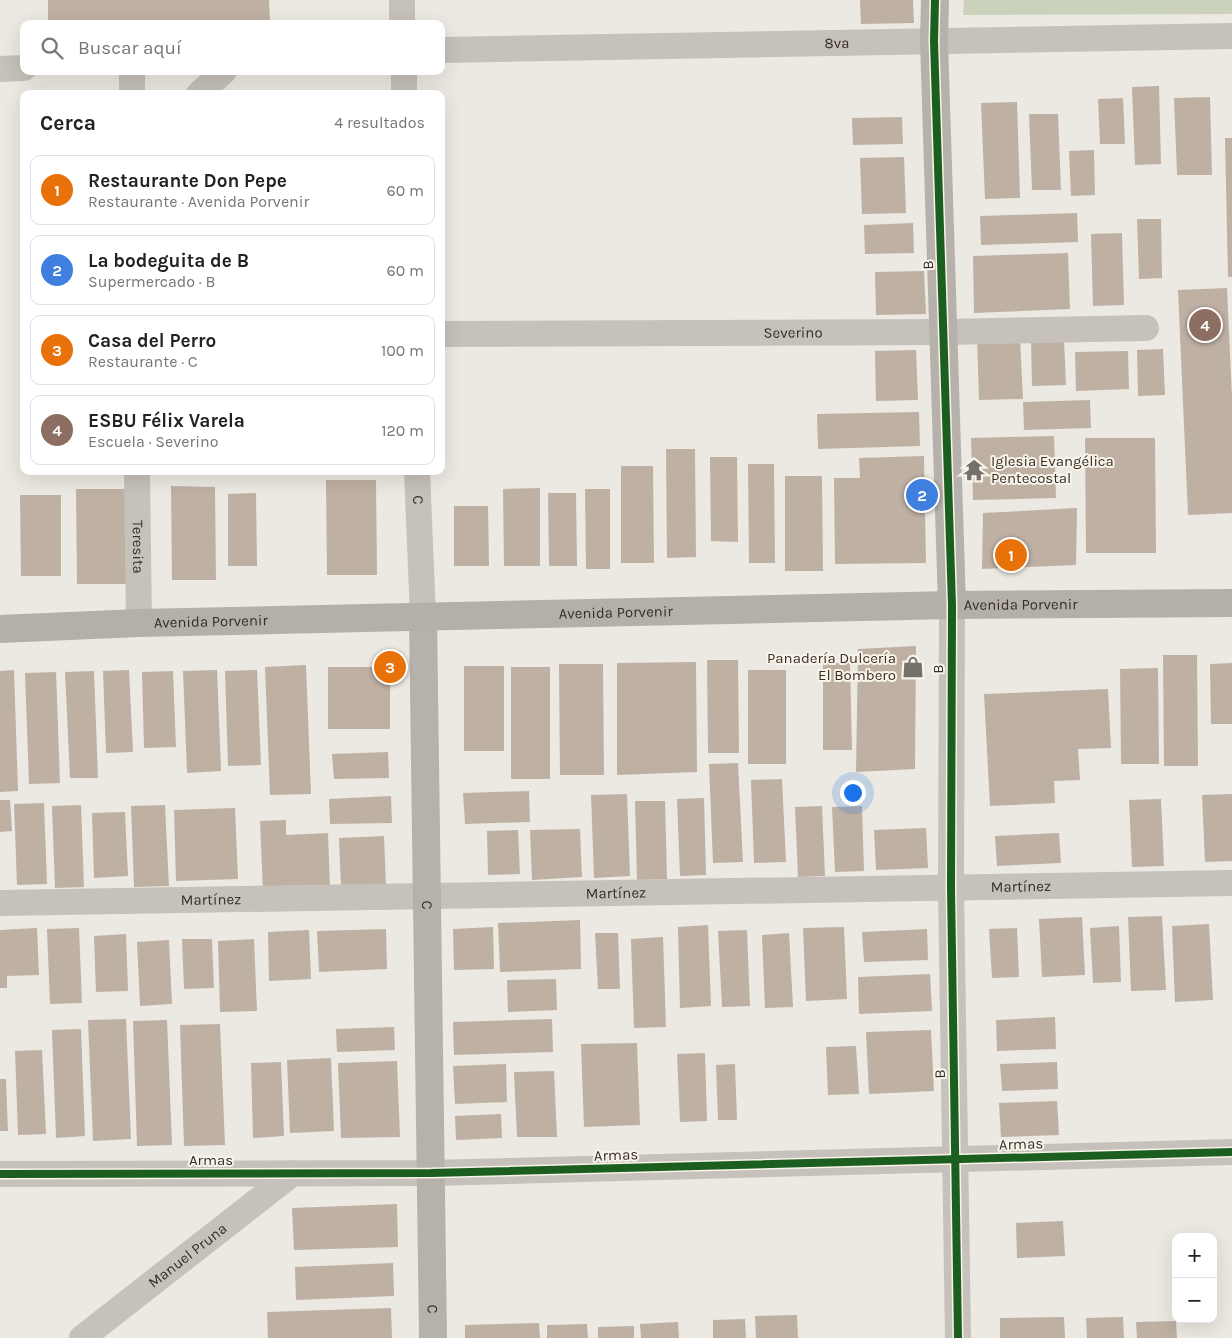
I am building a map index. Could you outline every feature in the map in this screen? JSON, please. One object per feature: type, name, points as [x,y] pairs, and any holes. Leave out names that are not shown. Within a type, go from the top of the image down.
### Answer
[{"type":"main road","name":"Avenida Porvenir","points":[[0,629],[139,623],[952,605],[1232,603]]},
{"type":"street","points":[[402,0],[402,20]]},
{"type":"street","name":"B","points":[[935,0],[934,40],[952,605],[951,888],[958,1338]]},
{"type":"street","name":"8va","points":[[445,50],[1232,36]]},
{"type":"street","points":[[0,69],[20,68]]},
{"type":"street","points":[[132,75],[132,90]]},
{"type":"street","points":[[203,90],[220,75]]},
{"type":"street","points":[[404,75],[404,90]]},
{"type":"street","name":"Severino","points":[[445,334],[944,332],[1146,328]]},
{"type":"street","name":"Teresita","points":[[137,475],[139,623]]},
{"type":"street","name":"C","points":[[417,475],[424,617],[425,896],[433,1338]]},
{"type":"street","name":"Martínez","points":[[0,903],[1232,883]]},
{"type":"street","name":"Armas","points":[[0,1174],[431,1173],[1232,1152]]},
{"type":"street","name":"Manuel Pruna","points":[[82,1338],[293,1173]]},
{"type":"green space","points":[[964,0],[1232,0],[1232,14],[963,15]]},
{"type":"building","points":[[48,0],[269,0],[270,20],[48,20]]},
{"type":"building","points":[[860,0],[913,0],[914,23],[861,24]]},
{"type":"building","points":[[1159,86],[1161,164],[1135,165],[1132,87]]},
{"type":"building","points":[[1210,97],[1212,175],[1177,175],[1174,98]]},
{"type":"building","points":[[1123,98],[1125,144],[1100,144],[1098,99]]},
{"type":"building","points":[[1017,102],[1020,198],[985,199],[981,103]]},
{"type":"building","points":[[1029,114],[1058,114],[1061,190],[1032,190]]},
{"type":"building","points":[[902,117],[903,144],[853,145],[852,118]]},
{"type":"building","points":[[1225,138],[1232,138],[1232,277],[1228,277]]},
{"type":"building","points":[[1094,150],[1095,195],[1071,196],[1069,151]]},
{"type":"building","points":[[904,157],[906,213],[862,214],[860,158]]},
{"type":"building","points":[[1077,213],[1078,242],[981,245],[980,216]]},
{"type":"building","points":[[1137,219],[1161,219],[1162,278],[1139,279]]},
{"type":"building","points":[[913,223],[914,253],[865,254],[864,225]]},
{"type":"building","points":[[1122,233],[1124,305],[1093,306],[1091,234]]},
{"type":"building","points":[[1068,253],[1070,309],[974,313],[973,256]]},
{"type":"building","points":[[924,271],[926,314],[876,315],[875,272]]},
{"type":"building","points":[[1227,288],[1232,397],[1232,513],[1188,515],[1178,290]]},
{"type":"building","points":[[1020,338],[1023,399],[979,400],[977,339]]},
{"type":"building","points":[[1064,340],[1066,385],[1032,386],[1031,341]]},
{"type":"building","points":[[1163,349],[1165,395],[1138,396],[1137,350]]},
{"type":"building","points":[[916,350],[918,400],[876,401],[875,351]]},
{"type":"building","points":[[1128,351],[1129,389],[1076,391],[1075,352]]},
{"type":"building","points":[[1090,400],[1091,428],[1024,430],[1023,402]]},
{"type":"building","points":[[919,412],[920,446],[818,449],[817,414]]},
{"type":"building","points":[[1054,436],[1056,498],[973,500],[971,438]]},
{"type":"building","points":[[1085,438],[1155,438],[1156,553],[1086,553]]},
{"type":"building","points":[[666,449],[695,449],[696,557],[667,558]]},
{"type":"building","points":[[924,456],[926,563],[835,564],[834,478],[860,478],[859,458]]},
{"type":"building","points":[[710,457],[737,457],[738,542],[711,541]]},
{"type":"building","points":[[748,464],[774,464],[775,563],[749,563]]},
{"type":"building","points":[[621,466],[653,466],[654,563],[621,563]]},
{"type":"building","points":[[785,476],[822,476],[823,571],[785,571]]},
{"type":"building","points":[[326,480],[376,480],[377,575],[327,575]]},
{"type":"building","points":[[171,486],[215,487],[216,580],[172,580]]},
{"type":"building","points":[[540,488],[540,566],[504,566],[503,489]]},
{"type":"building","points":[[76,489],[125,489],[126,584],[77,584]]},
{"type":"building","points":[[585,489],[610,489],[610,569],[586,569]]},
{"type":"building","points":[[256,493],[257,566],[228,566],[228,494]]},
{"type":"building","points":[[548,493],[576,493],[577,566],[549,566]]},
{"type":"building","points":[[20,495],[61,495],[61,576],[21,576]]},
{"type":"building","points":[[454,506],[488,506],[489,566],[454,566]]},
{"type":"building","points":[[1077,508],[1076,565],[982,569],[983,513]]},
{"type":"building","points":[[916,646],[915,769],[856,772],[858,649]]},
{"type":"building","points":[[1163,655],[1197,655],[1198,766],[1164,766]]},
{"type":"building","points":[[707,660],[738,660],[739,753],[708,753]]},
{"type":"building","points":[[696,662],[697,772],[617,775],[617,663]]},
{"type":"building","points":[[823,663],[850,663],[852,750],[823,750]]},
{"type":"building","points":[[1232,663],[1232,724],[1211,724],[1210,664]]},
{"type":"building","points":[[559,664],[603,664],[604,775],[560,775]]},
{"type":"building","points":[[306,665],[311,794],[270,795],[265,667]]},
{"type":"building","points":[[464,666],[504,666],[504,751],[464,751]]},
{"type":"building","points":[[328,667],[390,667],[390,729],[328,729]]},
{"type":"building","points":[[511,667],[550,667],[550,779],[511,779]]},
{"type":"building","points":[[1158,668],[1159,764],[1121,764],[1120,669]]},
{"type":"building","points":[[14,670],[18,791],[0,792],[0,671]]},
{"type":"building","points":[[129,670],[133,752],[106,753],[103,671]]},
{"type":"building","points":[[217,670],[221,771],[187,773],[183,671]]},
{"type":"building","points":[[257,670],[261,765],[228,766],[225,671]]},
{"type":"building","points":[[748,670],[786,670],[786,764],[748,764]]},
{"type":"building","points":[[94,671],[98,778],[70,778],[65,672]]},
{"type":"building","points":[[173,671],[176,747],[144,748],[142,672]]},
{"type":"building","points":[[56,672],[60,783],[29,784],[25,673]]},
{"type":"building","points":[[1108,689],[1111,748],[1078,749],[1080,780],[1054,781],[1055,803],[990,806],[984,694]]},
{"type":"building","points":[[388,752],[389,778],[334,779],[332,754]]},
{"type":"building","points":[[738,763],[743,862],[713,863],[709,764]]},
{"type":"building","points":[[782,779],[786,862],[754,863],[751,780]]},
{"type":"building","points":[[529,791],[530,822],[465,824],[463,793]]},
{"type":"building","points":[[627,794],[630,876],[594,878],[591,795]]},
{"type":"building","points":[[1232,794],[1232,861],[1205,862],[1202,795]]},
{"type":"building","points":[[391,796],[392,823],[330,824],[329,799]]},
{"type":"building","points":[[704,798],[706,875],[680,876],[677,799]]},
{"type":"building","points":[[1161,799],[1164,866],[1132,867],[1129,800]]},
{"type":"building","points":[[0,800],[10,800],[12,831],[0,832]]},
{"type":"building","points":[[635,801],[665,801],[667,879],[637,880]]},
{"type":"building","points":[[44,803],[47,884],[17,885],[14,804]]},
{"type":"building","points":[[81,805],[84,887],[55,888],[52,806]]},
{"type":"building","points":[[165,805],[169,886],[134,887],[131,806]]},
{"type":"building","points":[[822,806],[825,876],[798,877],[795,807]]},
{"type":"building","points":[[862,806],[864,871],[835,872],[832,807]]},
{"type":"building","points":[[235,808],[238,879],[176,881],[174,810]]},
{"type":"building","points":[[125,812],[128,876],[94,878],[92,813]]},
{"type":"building","points":[[286,820],[286,835],[328,833],[330,888],[263,891],[260,821]]},
{"type":"building","points":[[926,828],[928,868],[876,870],[874,830]]},
{"type":"building","points":[[580,829],[582,877],[532,880],[530,830]]},
{"type":"building","points":[[518,830],[520,874],[488,875],[487,831]]},
{"type":"building","points":[[1059,833],[1061,863],[997,866],[995,836]]},
{"type":"building","points":[[384,836],[386,886],[341,887],[339,838]]},
{"type":"building","points":[[1162,916],[1166,990],[1131,991],[1128,917]]},
{"type":"building","points":[[1082,917],[1085,975],[1042,977],[1039,919]]},
{"type":"building","points":[[580,920],[581,969],[500,972],[498,923]]},
{"type":"building","points":[[1209,924],[1213,1000],[1175,1002],[1172,926]]},
{"type":"building","points":[[708,925],[711,1006],[680,1008],[678,927]]},
{"type":"building","points":[[1119,926],[1121,982],[1093,983],[1090,928]]},
{"type":"building","points":[[493,927],[494,969],[454,970],[453,929]]},
{"type":"building","points":[[844,927],[847,999],[806,1001],[803,928]]},
{"type":"building","points":[[37,928],[39,975],[7,976],[7,988],[0,988],[0,930]]},
{"type":"building","points":[[79,928],[82,1003],[50,1004],[47,929]]},
{"type":"building","points":[[1017,928],[1019,977],[992,978],[989,929]]},
{"type":"building","points":[[386,929],[387,969],[319,972],[317,931]]},
{"type":"building","points":[[927,929],[928,960],[864,962],[862,932]]},
{"type":"building","points":[[309,930],[311,979],[269,981],[268,932]]},
{"type":"building","points":[[747,930],[750,1006],[722,1007],[718,931]]},
{"type":"building","points":[[595,933],[618,933],[620,989],[598,989]]},
{"type":"building","points":[[789,933],[793,1007],[765,1008],[762,935]]},
{"type":"building","points":[[126,934],[128,991],[96,992],[94,936]]},
{"type":"building","points":[[663,937],[666,1027],[634,1028],[631,939]]},
{"type":"building","points":[[182,939],[212,939],[214,988],[184,989]]},
{"type":"building","points":[[254,939],[257,1011],[220,1012],[218,941]]},
{"type":"building","points":[[169,940],[172,1004],[140,1006],[137,942]]},
{"type":"building","points":[[930,974],[932,1011],[859,1014],[858,977]]},
{"type":"building","points":[[556,979],[557,1010],[508,1012],[507,980]]},
{"type":"building","points":[[1055,1017],[1056,1049],[997,1051],[996,1020]]},
{"type":"building","points":[[126,1019],[131,1139],[93,1141],[88,1020]]},
{"type":"building","points":[[552,1019],[553,1052],[454,1055],[453,1022]]},
{"type":"building","points":[[167,1020],[172,1145],[137,1146],[133,1021]]},
{"type":"building","points":[[220,1024],[225,1145],[184,1146],[180,1025]]},
{"type":"building","points":[[394,1027],[395,1050],[337,1052],[336,1029]]},
{"type":"building","points":[[81,1029],[85,1136],[56,1138],[52,1030]]},
{"type":"building","points":[[931,1030],[934,1091],[869,1094],[866,1032]]},
{"type":"building","points":[[637,1043],[640,1125],[584,1127],[581,1044]]},
{"type":"building","points":[[856,1046],[859,1094],[828,1095],[826,1047]]},
{"type":"building","points":[[42,1050],[46,1134],[18,1135],[15,1051]]},
{"type":"building","points":[[705,1053],[707,1121],[680,1122],[677,1054]]},
{"type":"building","points":[[331,1058],[334,1131],[290,1133],[287,1060]]},
{"type":"building","points":[[397,1061],[400,1137],[341,1138],[338,1063]]},
{"type":"building","points":[[281,1062],[284,1136],[253,1138],[251,1063]]},
{"type":"building","points":[[1057,1062],[1058,1089],[1002,1091],[1000,1064]]},
{"type":"building","points":[[506,1064],[507,1102],[455,1104],[453,1066]]},
{"type":"building","points":[[735,1064],[737,1120],[718,1120],[716,1065]]},
{"type":"building","points":[[554,1071],[557,1137],[517,1137],[514,1072]]},
{"type":"building","points":[[0,1079],[6,1079],[8,1131],[0,1131]]},
{"type":"building","points":[[1057,1101],[1059,1135],[1001,1137],[999,1103]]},
{"type":"building","points":[[501,1114],[502,1138],[456,1140],[455,1116]]},
{"type":"building","points":[[397,1204],[398,1247],[294,1250],[292,1208]]},
{"type":"building","points":[[1063,1221],[1065,1256],[1017,1258],[1016,1223]]},
{"type":"building","points":[[393,1263],[394,1296],[296,1300],[295,1267]]},
{"type":"building","points":[[391,1308],[392,1338],[268,1338],[267,1312]]},
{"type":"building","points":[[797,1315],[798,1338],[756,1338],[755,1316]]},
{"type":"building","points":[[1064,1317],[1065,1338],[1000,1338],[1000,1318]]},
{"type":"building","points":[[1123,1317],[1124,1338],[1087,1338],[1086,1318]]},
{"type":"building","points":[[745,1319],[746,1338],[713,1338],[713,1320]]},
{"type":"building","points":[[1172,1321],[1172,1323],[1176,1323],[1177,1338],[1137,1338],[1136,1322]]},
{"type":"building","points":[[678,1322],[679,1338],[641,1338],[640,1324]]},
{"type":"building","points":[[539,1323],[540,1338],[465,1338],[465,1325]]},
{"type":"building","points":[[587,1324],[588,1338],[547,1338],[547,1325]]},
{"type":"building","points":[[634,1326],[634,1338],[598,1338],[598,1327]]},
{"type":"cycle path","points":[[935,0],[934,41],[952,605],[951,888],[958,1338]]},
{"type":"cycle path","points":[[0,1174],[431,1173],[1232,1152]]},
{"type":"place","name":"ESBU Félix Varela","points":[[1205,325]]},
{"type":"place","name":"Iglesia Evangélica Pentecostal","points":[[974,470]]},
{"type":"place","name":"La bodeguita de B","points":[[922,495]]},
{"type":"place","name":"Restaurante Don Pepe","points":[[1011,555]]},
{"type":"place","name":"Casa del Perro","points":[[390,667]]},
{"type":"place","name":"Panadería Dulcería El Bombero","points":[[913,667]]}]
